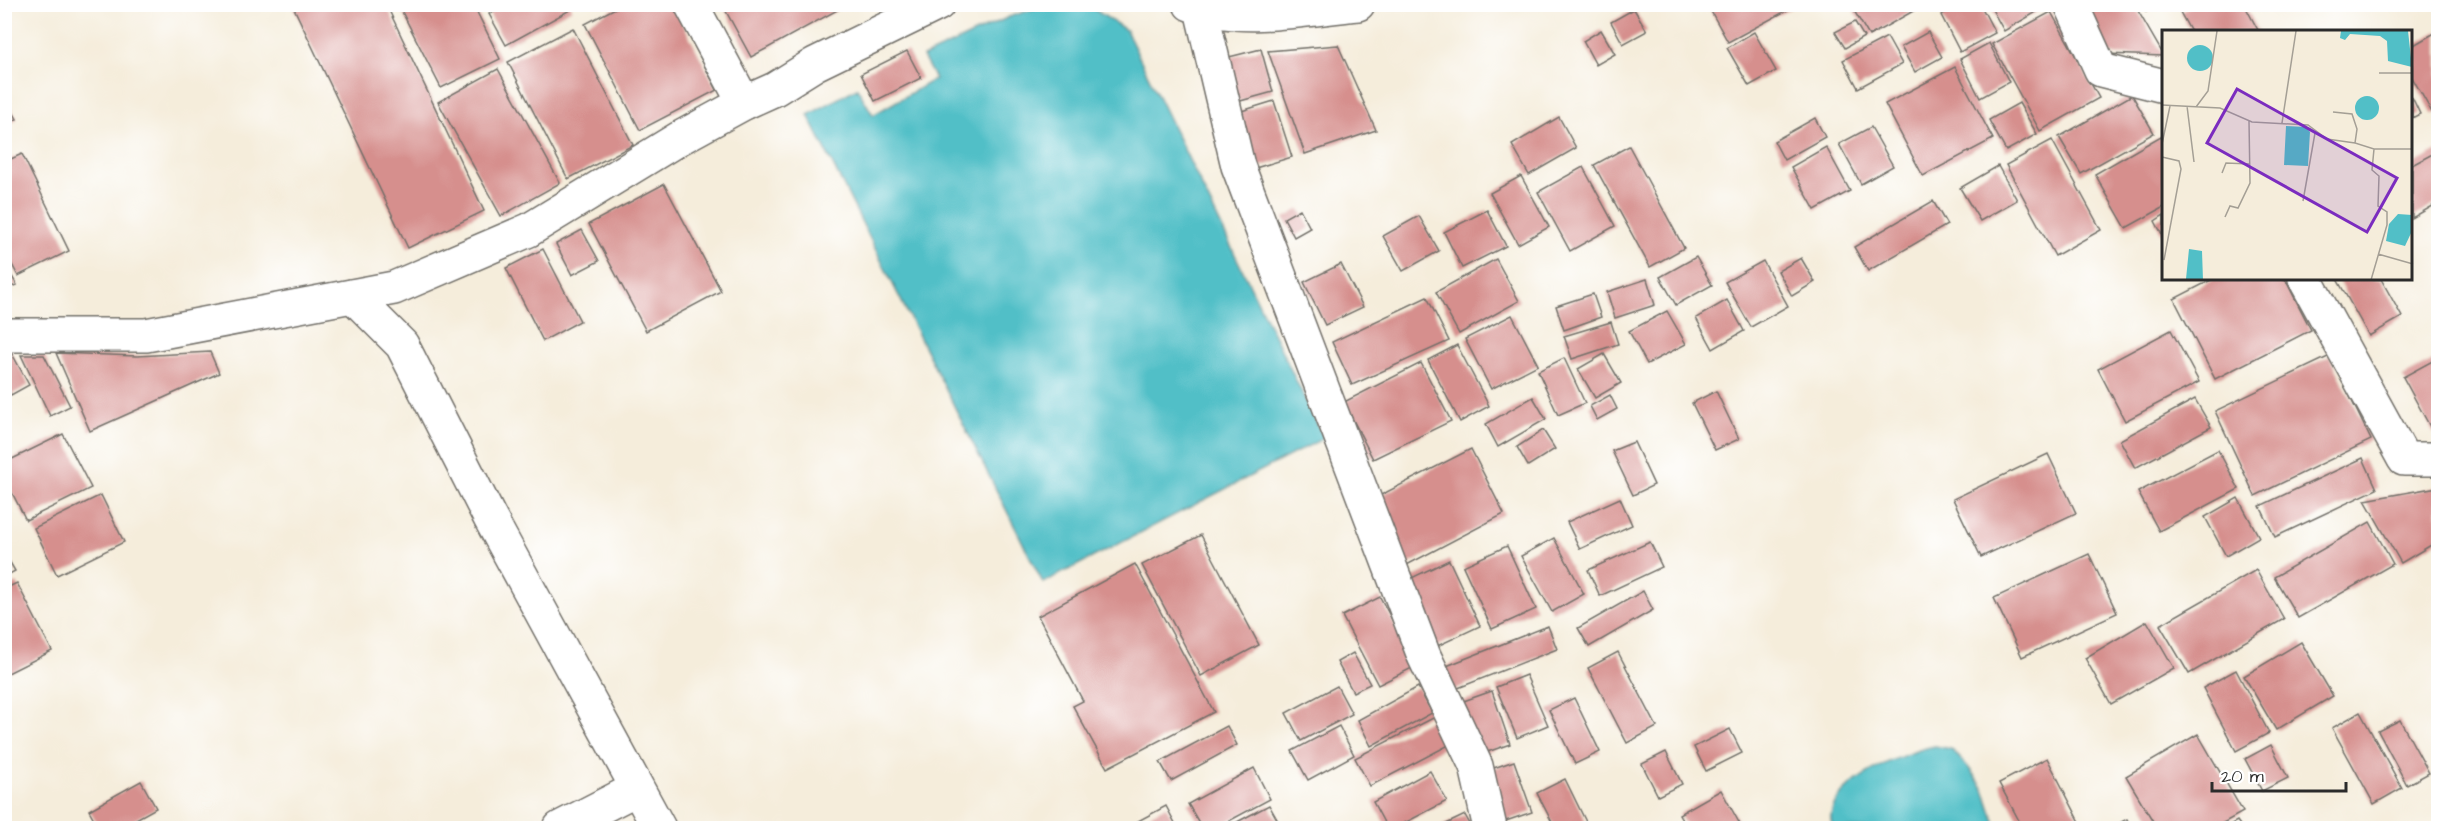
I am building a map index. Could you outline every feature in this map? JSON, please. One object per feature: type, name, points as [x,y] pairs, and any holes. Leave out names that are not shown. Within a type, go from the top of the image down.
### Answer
[{"type":"street","points":[[691,4],[744,103]]},
{"type":"street","points":[[4,335],[146,334],[394,288],[530,230],[678,139],[775,89],[815,64],[938,4]]},
{"type":"street","points":[[1358,4],[1246,14],[1195,7],[1238,166],[1425,656],[1476,766],[1490,828]]},
{"type":"street","points":[[2071,4],[2101,70],[2162,85]]},
{"type":"street","points":[[2306,280],[2404,459],[2439,459]]},
{"type":"street","points":[[353,296],[402,345],[490,518],[659,828]]},
{"type":"street","points":[[560,828],[636,789]]},
{"type":"water","points":[[1045,5],[1089,6],[1126,30],[1324,438],[1043,583],[808,115],[857,88],[873,115],[935,79],[923,57],[1009,17]]},
{"type":"water","points":[[1935,746],[1951,749],[1968,767],[1984,789],[1997,828],[1833,828],[1831,817],[1836,802],[1858,779],[1890,761]]},
{"type":"building","points":[[292,4],[386,4],[484,211],[408,248]]},
{"type":"building","points":[[398,4],[473,4],[500,59],[441,88]]},
{"type":"building","points":[[507,4],[570,4],[572,9],[506,45],[489,14]]},
{"type":"building","points":[[623,4],[673,4],[717,90],[640,130],[585,24]]},
{"type":"building","points":[[722,4],[842,4],[843,7],[751,57]]},
{"type":"building","points":[[1707,4],[1799,4],[1728,42]]},
{"type":"building","points":[[1850,4],[1914,4],[1917,9],[1869,36]]},
{"type":"building","points":[[1960,4],[1980,4],[1995,33],[1960,52],[1941,15]]},
{"type":"building","points":[[1989,4],[2050,4],[2004,31]]},
{"type":"building","points":[[2078,4],[2134,4],[2162,56],[2105,54]]},
{"type":"building","points":[[2142,4],[2159,4],[2146,12]]},
{"type":"building","points":[[2194,4],[2244,4],[2258,30],[2190,30],[2180,12]]},
{"type":"building","points":[[1634,9],[1647,31],[1623,44],[1611,22]]},
{"type":"building","points":[[2051,12],[2099,98],[2040,131],[1992,44]]},
{"type":"building","points":[[1855,22],[1864,37],[1845,48],[1835,32]]},
{"type":"building","points":[[573,28],[633,145],[568,179],[508,62]]},
{"type":"building","points":[[1601,30],[1615,54],[1596,65],[1583,41]]},
{"type":"building","points":[[2438,31],[2438,111],[2433,114],[2413,79],[2413,45]]},
{"type":"building","points":[[1754,32],[1776,71],[1749,86],[1727,48]]},
{"type":"building","points":[[1928,32],[1942,57],[1915,72],[1901,47]]},
{"type":"building","points":[[1887,37],[1902,64],[1858,88],[1843,60]]},
{"type":"building","points":[[1989,43],[2009,82],[1980,98],[1960,59]]},
{"type":"building","points":[[1338,45],[1376,130],[1305,154],[1268,51]]},
{"type":"building","points":[[1261,49],[1273,92],[1233,103],[1221,59]]},
{"type":"building","points":[[907,51],[921,78],[875,101],[861,74]]},
{"type":"building","points":[[1955,67],[1993,139],[1923,176],[1885,104]]},
{"type":"building","points":[[498,69],[560,183],[501,216],[438,102]]},
{"type":"building","points":[[2132,95],[2154,133],[2081,174],[2059,137]]},
{"type":"building","points":[[4,96],[17,119],[4,126]]},
{"type":"building","points":[[2413,99],[2420,114],[2413,118]]},
{"type":"building","points":[[1274,101],[1292,157],[1252,169],[1235,113]]},
{"type":"building","points":[[2019,103],[2037,134],[2006,151],[1989,120]]},
{"type":"building","points":[[1559,117],[1576,148],[1529,175],[1512,145]]},
{"type":"building","points":[[1815,118],[1825,137],[1784,160],[1774,141]]},
{"type":"building","points":[[1871,127],[1893,166],[1861,184],[1839,144]]},
{"type":"building","points":[[2161,136],[2162,138],[2162,208],[2126,228],[2095,174]]},
{"type":"building","points":[[2052,140],[2101,230],[2055,256],[2006,165]]},
{"type":"building","points":[[1629,146],[1684,248],[1650,267],[1594,165]]},
{"type":"building","points":[[1826,147],[1850,191],[1815,210],[1791,167]]},
{"type":"building","points":[[2438,151],[2438,203],[2413,217],[2413,164]]},
{"type":"building","points":[[22,154],[69,251],[18,276],[4,249],[4,162]]},
{"type":"building","points":[[1998,166],[2017,200],[1980,221],[1960,188]]},
{"type":"building","points":[[1583,167],[1615,226],[1570,251],[1538,192]]},
{"type":"building","points":[[1521,176],[1549,227],[1518,244],[1490,193]]},
{"type":"building","points":[[664,184],[721,291],[646,331],[589,224]]},
{"type":"building","points":[[1933,201],[1947,225],[1868,271],[1854,247]]},
{"type":"building","points":[[1300,209],[1310,228],[1294,237],[1284,218]]},
{"type":"building","points":[[1487,210],[1506,246],[1462,268],[1444,232]]},
{"type":"building","points":[[1419,216],[1439,251],[1403,271],[1383,236]]},
{"type":"building","points":[[2162,216],[2162,234],[2155,221]]},
{"type":"building","points":[[582,230],[599,261],[572,275],[556,244]]},
{"type":"building","points":[[543,249],[580,321],[543,341],[506,268]]},
{"type":"building","points":[[1696,257],[1712,285],[1676,305],[1660,277]]},
{"type":"building","points":[[1801,258],[1815,282],[1792,296],[1778,271]]},
{"type":"building","points":[[1496,259],[1519,301],[1459,334],[1436,292]]},
{"type":"building","points":[[1763,261],[1788,306],[1751,327],[1725,282]]},
{"type":"building","points":[[4,263],[17,285],[4,289]]},
{"type":"building","points":[[1341,264],[1363,307],[1325,325],[1304,282]]},
{"type":"building","points":[[1647,279],[1655,305],[1615,318],[1607,292]]},
{"type":"building","points":[[2211,280],[2286,280],[2311,330],[2215,379],[2174,299]]},
{"type":"building","points":[[2338,280],[2382,280],[2402,317],[2369,336]]},
{"type":"building","points":[[1593,294],[1601,317],[1564,330],[1556,306]]},
{"type":"building","points":[[1427,297],[1449,341],[1352,385],[1332,342]]},
{"type":"building","points":[[1727,300],[1744,331],[1713,349],[1696,318]]},
{"type":"building","points":[[1667,311],[1686,344],[1647,364],[1629,331]]},
{"type":"building","points":[[1512,315],[1538,365],[1491,389],[1465,339]]},
{"type":"building","points":[[1611,322],[1618,344],[1572,359],[1564,336]]},
{"type":"building","points":[[2171,330],[2199,382],[2125,421],[2098,369]]},
{"type":"building","points":[[1457,345],[1489,406],[1460,422],[1428,360]]},
{"type":"building","points":[[4,350],[10,350],[29,385],[11,395],[4,382]]},
{"type":"building","points":[[210,352],[219,373],[90,431],[56,353],[137,356]]},
{"type":"building","points":[[1604,354],[1621,383],[1595,398],[1578,369]]},
{"type":"building","points":[[21,355],[44,355],[70,406],[50,416]]},
{"type":"building","points":[[2330,356],[2371,440],[2255,496],[2215,411]]},
{"type":"building","points":[[1564,358],[1585,403],[1558,415],[1538,371]]},
{"type":"building","points":[[2436,359],[2438,364],[2438,431],[2434,434],[2403,377]]},
{"type":"building","points":[[1421,363],[1451,421],[1373,459],[1344,402]]},
{"type":"building","points":[[1716,391],[1739,439],[1715,450],[1692,403]]},
{"type":"building","points":[[1610,395],[1617,409],[1597,420],[1590,406]]},
{"type":"building","points":[[1533,397],[1546,419],[1498,447],[1486,424]]},
{"type":"building","points":[[2195,399],[2211,427],[2135,468],[2120,440]]},
{"type":"building","points":[[1543,430],[1555,449],[1528,466],[1517,447]]},
{"type":"building","points":[[63,434],[91,488],[26,520],[4,477],[4,463]]},
{"type":"building","points":[[1634,442],[1654,485],[1633,495],[1612,451]]},
{"type":"building","points":[[1471,449],[1504,514],[1403,567],[1369,501]]},
{"type":"building","points":[[2218,450],[2239,489],[2159,531],[2138,492]]},
{"type":"building","points":[[2048,454],[2076,513],[1981,557],[1953,499]]},
{"type":"building","points":[[2363,458],[2377,489],[2275,537],[2260,506]]},
{"type":"building","points":[[2438,487],[2438,541],[2401,563],[2365,500]]},
{"type":"building","points":[[101,495],[124,542],[57,575],[34,528]]},
{"type":"building","points":[[1620,498],[1632,525],[1580,549],[1567,522]]},
{"type":"building","points":[[2238,498],[2259,537],[2226,556],[2205,517]]},
{"type":"building","points":[[2370,522],[2393,564],[2298,618],[2274,577]]},
{"type":"building","points":[[1201,535],[1259,645],[1201,676],[1142,565]]},
{"type":"building","points":[[1554,538],[1584,594],[1552,612],[1521,556]]},
{"type":"building","points":[[1650,542],[1662,567],[1600,596],[1588,570]]},
{"type":"building","points":[[1507,546],[1536,609],[1492,629],[1463,566]]},
{"type":"building","points":[[4,552],[15,571],[4,577]]},
{"type":"building","points":[[2089,554],[2117,613],[2022,657],[1994,598]]},
{"type":"building","points":[[1449,560],[1480,626],[1431,649],[1401,583]]},
{"type":"building","points":[[1135,564],[1214,712],[1107,768],[1073,706],[1083,701],[1038,616]]},
{"type":"building","points":[[2256,570],[2284,619],[2189,674],[2160,625]]},
{"type":"building","points":[[17,583],[52,651],[4,675],[4,589]]},
{"type":"building","points":[[1643,591],[1653,610],[1589,647],[1578,628]]},
{"type":"building","points":[[1380,597],[1416,666],[1378,685],[1342,616]]},
{"type":"building","points":[[2147,621],[2174,668],[2111,704],[2085,658]]},
{"type":"building","points":[[1548,626],[1557,649],[1453,690],[1444,667]]},
{"type":"building","points":[[2301,642],[2333,696],[2276,730],[2244,676]]},
{"type":"building","points":[[1618,652],[1657,727],[1627,743],[1588,668]]},
{"type":"building","points":[[1353,653],[1370,684],[1353,692],[1337,662]]},
{"type":"building","points":[[2236,670],[2269,733],[2236,751],[2203,688]]},
{"type":"building","points":[[1526,675],[1548,725],[1517,738],[1496,687]]},
{"type":"building","points":[[1337,686],[1352,714],[1301,741],[1286,713]]},
{"type":"building","points":[[1418,687],[1432,713],[1371,746],[1358,720]]},
{"type":"building","points":[[1492,691],[1510,744],[1476,756],[1458,703]]},
{"type":"building","points":[[1574,698],[1600,752],[1575,764],[1549,710]]},
{"type":"building","points":[[2360,712],[2402,788],[2374,804],[2332,728]]},
{"type":"building","points":[[1437,716],[1451,744],[1370,786],[1355,758]]},
{"type":"building","points":[[2400,720],[2429,773],[2407,785],[2378,731]]},
{"type":"building","points":[[1227,726],[1237,745],[1171,781],[1160,762]]},
{"type":"building","points":[[1339,726],[1354,755],[1308,780],[1292,751]]},
{"type":"building","points":[[1730,729],[1742,753],[1706,771],[1694,747]]},
{"type":"building","points":[[2198,734],[2243,812],[2214,828],[2157,828],[2126,776]]},
{"type":"building","points":[[2271,745],[2288,778],[2262,791],[2245,759]]},
{"type":"building","points":[[1666,752],[1682,784],[1658,796],[1642,764]]},
{"type":"building","points":[[2047,758],[2081,824],[2072,828],[2023,828],[1999,783]]},
{"type":"building","points":[[1514,761],[1532,812],[1503,822],[1485,771]]},
{"type":"building","points":[[1254,768],[1270,799],[1216,828],[1202,828],[1188,804]]},
{"type":"building","points":[[1430,771],[1447,801],[1395,828],[1387,828],[1373,802]]},
{"type":"building","points":[[1565,779],[1589,828],[1555,828],[1537,793]]},
{"type":"building","points":[[141,781],[156,808],[120,828],[99,828],[89,810]]},
{"type":"building","points":[[1721,790],[1742,828],[1687,828],[1679,814]]},
{"type":"building","points":[[1269,805],[1282,828],[1226,828]]},
{"type":"building","points":[[1166,806],[1176,825],[1170,828],[1142,828],[1138,821]]},
{"type":"building","points":[[1465,815],[1472,828],[1438,828]]},
{"type":"building","points":[[2127,819],[2132,828],[2110,828]]},
{"type":"building","points":[[2237,821],[2242,828],[2224,828]]}]
